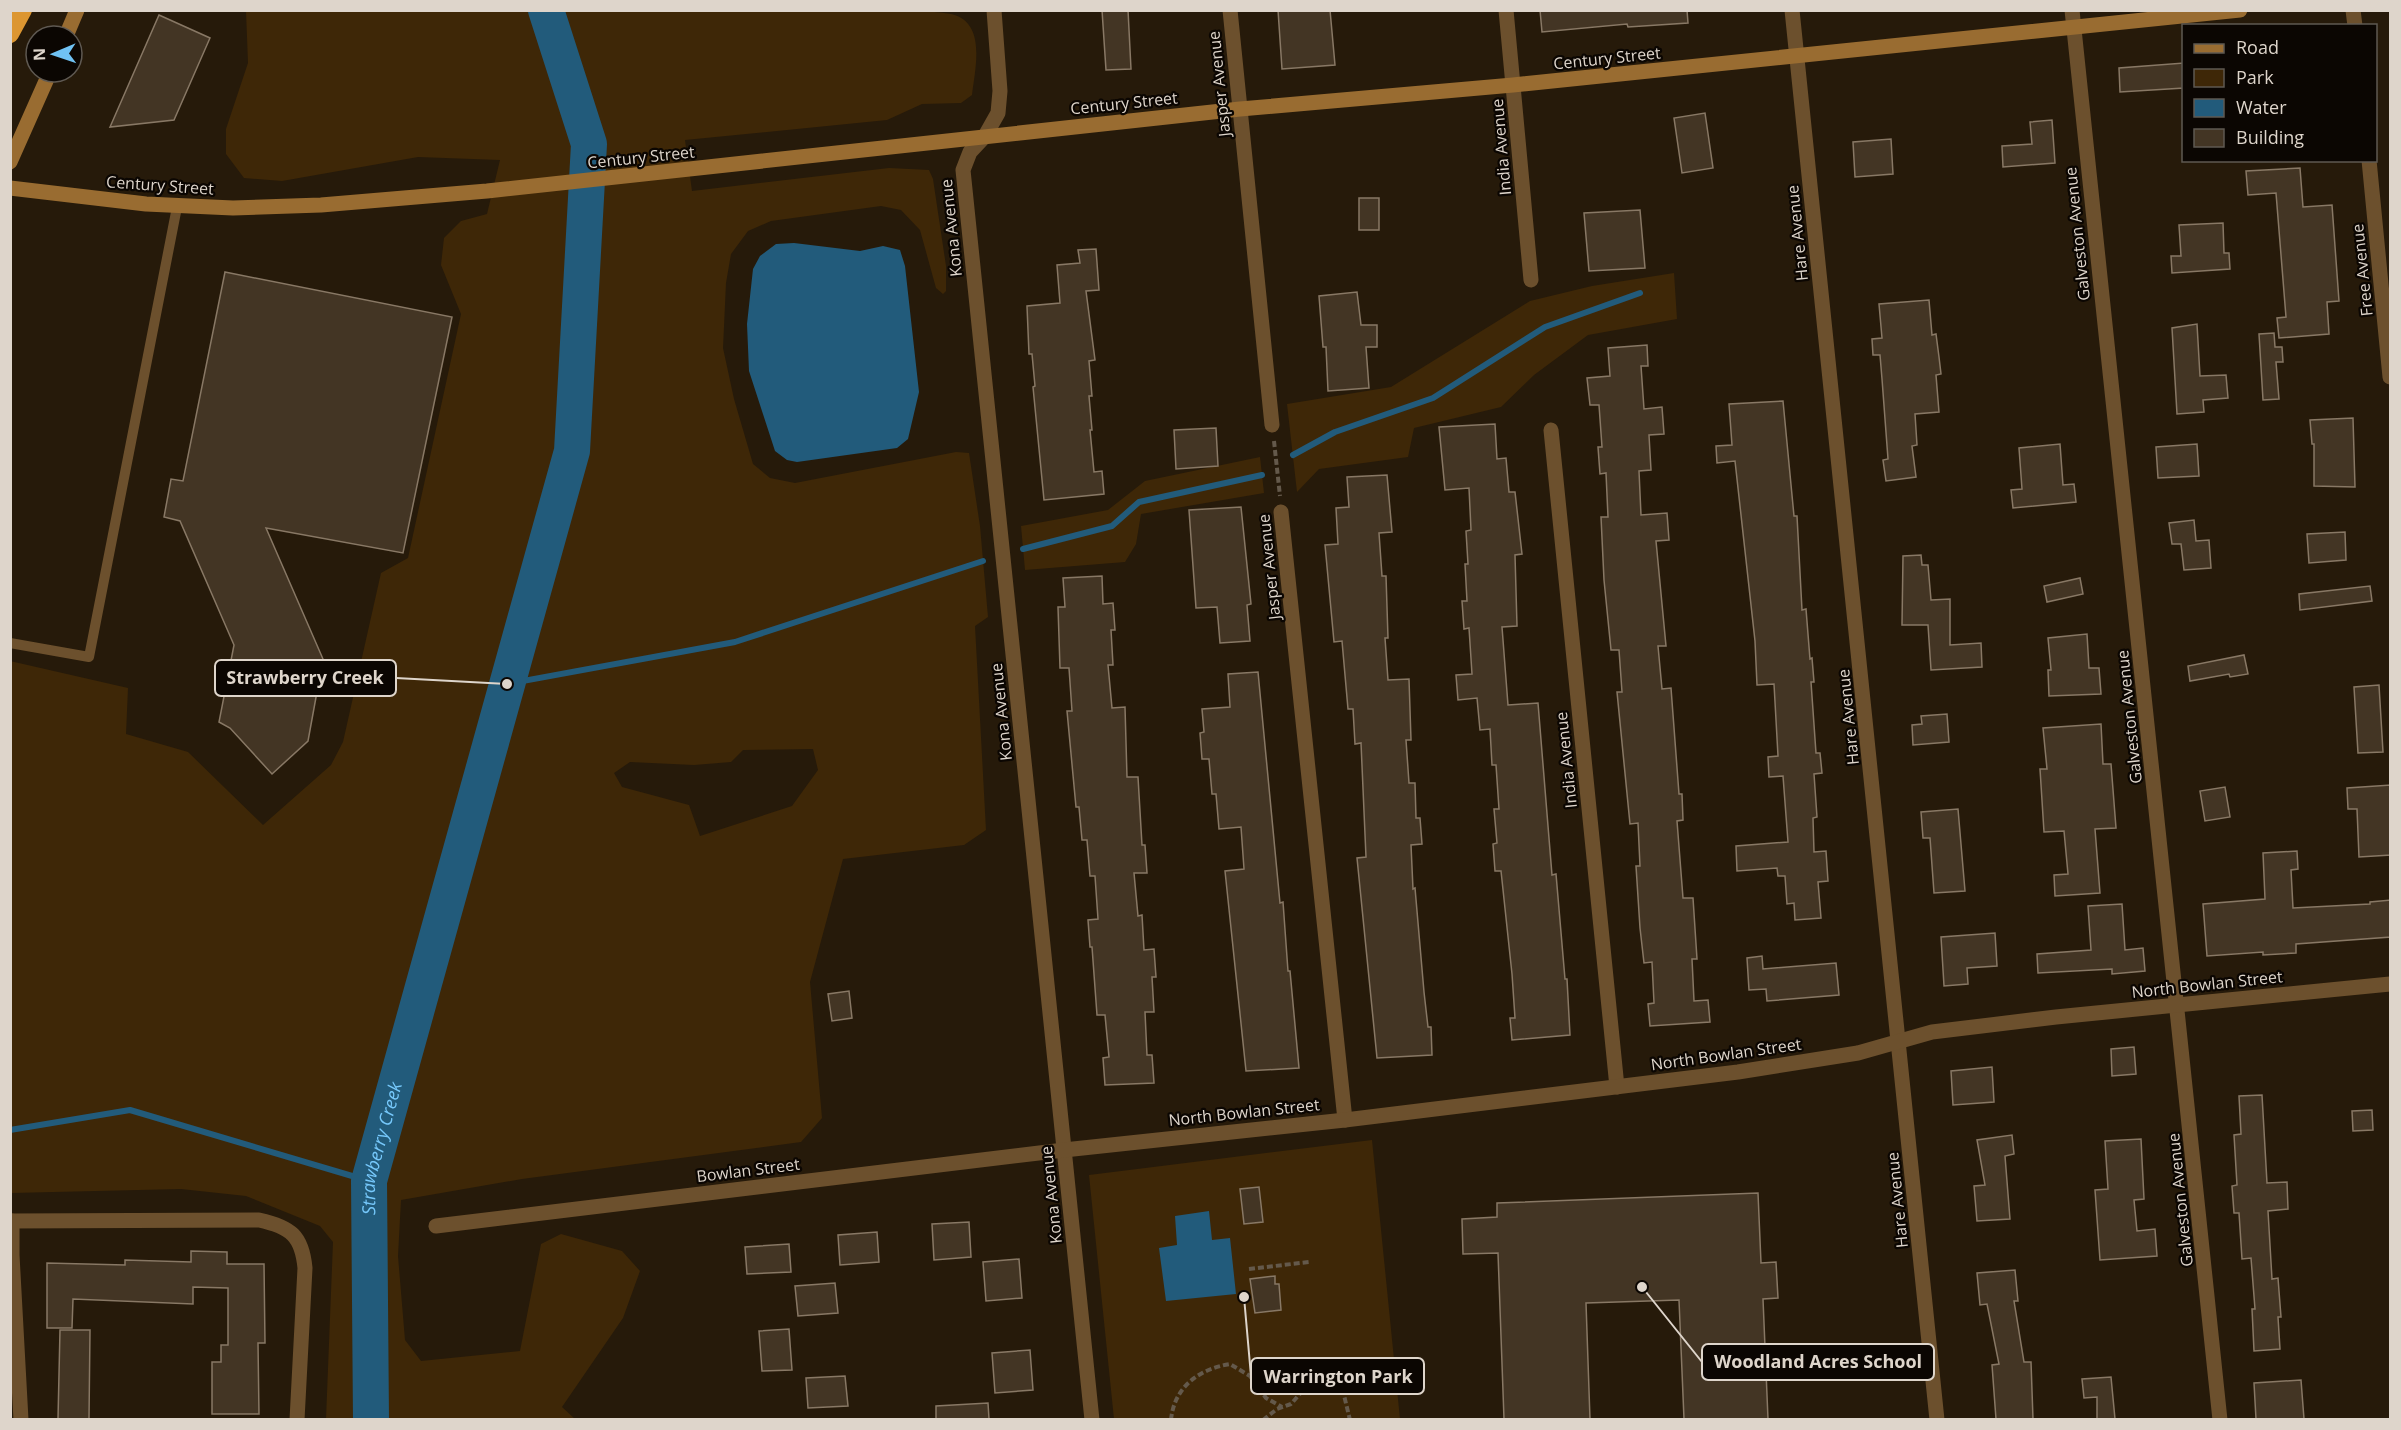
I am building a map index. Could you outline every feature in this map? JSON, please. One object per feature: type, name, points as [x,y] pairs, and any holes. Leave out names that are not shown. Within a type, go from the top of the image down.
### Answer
[{"type":"highway","points":[[10,34],[23,10]]},
{"type":"street","points":[[71,24],[77,10]]},
{"type":"street","name":"Kona Avenue","points":[[994,10],[1000,91],[998,113],[985,136],[970,152],[963,170],[1092,1419]]},
{"type":"street","name":"Jasper Avenue","points":[[1230,10],[1272,426]]},
{"type":"street","name":"India Avenue","points":[[1506,10],[1531,280]]},
{"type":"street","name":"Hare Avenue","points":[[1792,10],[1937,1419]]},
{"type":"street","name":"Galveston Avenue","points":[[2072,10],[2220,1419]]},
{"type":"street","name":"Century Street","points":[[10,188],[177,207],[321,205],[488,191],[1240,109],[1797,57],[2240,10]]},
{"type":"street","points":[[10,162],[45,84]]},
{"type":"street","name":"Free Avenue","points":[[2369,162],[2391,377]]},
{"type":"street","name":"India Avenue","points":[[1551,430],[1617,1087]]},
{"type":"street","name":"Jasper Avenue","points":[[1281,512],[1345,1120]]},
{"type":"street","name":"North Bowlan Street","points":[[1064,1150],[1345,1120],[1738,1072],[1858,1053],[1932,1032],[2178,1004],[2391,984]]},
{"type":"street","name":"Bowlan Street","points":[[436,1226],[1064,1150]]},
{"type":"street","points":[[21,1419],[11,1221],[259,1220],[278,1224],[294,1234],[303,1249],[305,1268],[297,1419]]},
{"type":"lane","points":[[10,643],[89,657],[177,207]]},
{"type":"path","name":"Jasper Avenue","points":[[1272,426],[1281,512]]},
{"type":"path","points":[[1249,1269],[1309,1262]]},
{"type":"path","points":[[1171,1419],[1174,1403],[1185,1384],[1213,1367],[1230,1364],[1250,1376],[1266,1398],[1282,1407]]},
{"type":"path","points":[[1263,1419],[1267,1414],[1291,1404],[1312,1380],[1328,1379],[1342,1387],[1350,1419]]},
{"type":"green space","points":[[918,10],[951,14],[962,19],[970,26],[974,36],[976,60],[972,95],[961,103],[922,104],[887,120],[685,140],[692,191],[889,168],[929,170],[933,179],[946,266],[946,291],[943,294],[936,288],[920,230],[901,210],[881,206],[771,221],[748,231],[731,254],[726,283],[723,348],[734,399],[753,464],[770,478],[795,483],[956,452],[969,453],[980,526],[988,617],[975,626],[986,830],[964,845],[843,859],[810,982],[822,1118],[801,1142],[522,1179],[401,1200],[398,1256],[405,1340],[421,1361],[520,1351],[541,1244],[561,1234],[622,1251],[640,1271],[623,1318],[562,1407],[575,1419],[326,1419],[333,1242],[320,1226],[246,1196],[181,1189],[11,1193],[10,661],[128,688],[126,734],[188,752],[263,825],[331,765],[343,742],[381,573],[408,558],[461,314],[441,265],[444,238],[461,221],[487,214],[500,160],[418,157],[282,181],[244,178],[226,154],[226,129],[248,63],[246,11]],"holes":[[[813,749],[818,770],[792,806],[700,836],[689,805],[622,787],[614,773],[630,762],[694,765],[731,762],[743,750]]]},
{"type":"green space","points":[[1674,273],[1677,319],[1588,335],[1534,375],[1501,407],[1414,428],[1408,457],[1319,469],[1297,492],[1287,404],[1391,387],[1530,301],[1592,286]]},
{"type":"green space","points":[[1260,457],[1264,493],[1141,514],[1136,544],[1125,562],[1025,570],[1021,526],[1108,510],[1145,481]]},
{"type":"green space","points":[[1372,1140],[1400,1419],[1114,1419],[1089,1175]]},
{"type":"water","points":[[794,243],[860,251],[883,246],[900,250],[905,266],[919,392],[908,439],[897,448],[797,462],[787,460],[775,451],[749,371],[747,324],[753,269],[760,256],[776,244]]},
{"type":"water","points":[[1209,1211],[1212,1240],[1230,1238],[1236,1294],[1166,1301],[1159,1248],[1177,1245],[1175,1216]]},
{"type":"building","points":[[1102,10],[1128,10],[1131,69],[1106,70]]},
{"type":"building","points":[[1278,10],[1330,10],[1335,65],[1282,69]]},
{"type":"building","points":[[1540,10],[1687,10],[1688,23],[1628,27],[1627,24],[1542,32]]},
{"type":"building","points":[[159,15],[210,38],[174,120],[110,127]]},
{"type":"building","points":[[2182,63],[2182,88],[2120,92],[2119,68]]},
{"type":"building","points":[[1705,113],[1713,168],[1682,173],[1674,118]]},
{"type":"building","points":[[2052,120],[2055,163],[2003,167],[2002,146],[2032,144],[2030,122]]},
{"type":"building","points":[[1891,139],[1893,174],[1855,177],[1853,142]]},
{"type":"building","points":[[2300,168],[2303,207],[2332,205],[2339,301],[2327,302],[2329,334],[2279,338],[2277,318],[2286,317],[2276,193],[2248,195],[2246,171]]},
{"type":"building","points":[[1359,198],[1379,198],[1379,230],[1359,230]]},
{"type":"building","points":[[1640,210],[1645,268],[1589,271],[1584,213]]},
{"type":"building","points":[[2223,223],[2224,253],[2229,253],[2230,269],[2172,273],[2171,256],[2181,256],[2179,225]]},
{"type":"building","points":[[1096,249],[1099,290],[1086,291],[1095,360],[1089,361],[1092,396],[1089,396],[1092,430],[1090,430],[1094,472],[1102,471],[1104,494],[1044,500],[1032,354],[1029,354],[1027,306],[1060,303],[1057,265],[1080,263],[1078,250]]},
{"type":"building","points":[[225,272],[452,317],[403,553],[266,528],[323,659],[308,741],[272,774],[230,728],[219,722],[234,645],[180,521],[164,517],[171,479],[183,481]]},
{"type":"building","points":[[1357,292],[1361,325],[1377,325],[1377,347],[1366,347],[1369,388],[1328,391],[1326,347],[1323,347],[1319,296]]},
{"type":"building","points":[[1929,300],[1932,335],[1936,334],[1941,374],[1936,375],[1939,412],[1915,414],[1917,445],[1912,446],[1916,477],[1886,481],[1883,460],[1888,459],[1880,355],[1873,355],[1872,339],[1882,338],[1879,304]]},
{"type":"building","points":[[2197,324],[2200,376],[2226,375],[2228,398],[2203,400],[2204,412],[2177,414],[2172,328]]},
{"type":"building","points":[[2274,333],[2275,347],[2282,347],[2283,362],[2276,362],[2279,399],[2263,400],[2259,334]]},
{"type":"building","points":[[1647,345],[1648,366],[1641,366],[1644,409],[1662,407],[1664,434],[1649,435],[1651,470],[1639,471],[1641,515],[1667,513],[1669,540],[1656,541],[1666,646],[1658,646],[1662,689],[1671,688],[1679,794],[1682,794],[1683,820],[1677,821],[1683,898],[1693,898],[1697,959],[1692,959],[1694,1001],[1708,1000],[1710,1022],[1650,1026],[1648,1004],[1654,1003],[1652,962],[1644,963],[1640,928],[1636,866],[1640,866],[1638,823],[1630,824],[1617,692],[1622,692],[1619,650],[1611,650],[1604,580],[1601,517],[1608,517],[1606,473],[1600,474],[1598,447],[1602,447],[1599,405],[1590,405],[1587,378],[1610,376],[1608,348]]},
{"type":"building","points":[[1783,401],[1794,516],[1797,516],[1802,610],[1806,609],[1810,659],[1812,658],[1814,682],[1811,682],[1816,753],[1820,753],[1822,773],[1814,774],[1817,817],[1813,818],[1814,852],[1826,851],[1828,881],[1818,882],[1821,918],[1795,920],[1794,903],[1787,904],[1785,876],[1778,876],[1777,868],[1737,871],[1736,846],[1788,842],[1783,776],[1769,777],[1768,757],[1778,756],[1774,684],[1757,685],[1755,641],[1735,461],[1717,463],[1716,446],[1732,445],[1729,404]]},
{"type":"building","points":[[2353,418],[2355,487],[2314,486],[2314,444],[2312,444],[2310,420]]},
{"type":"building","points":[[1495,424],[1497,459],[1506,458],[1509,492],[1515,492],[1522,554],[1515,555],[1517,626],[1502,627],[1508,705],[1538,703],[1552,875],[1556,874],[1565,979],[1567,979],[1570,1035],[1512,1040],[1510,1018],[1515,1018],[1512,974],[1501,871],[1495,871],[1493,844],[1497,843],[1494,809],[1499,809],[1496,765],[1492,765],[1490,729],[1480,730],[1477,698],[1458,700],[1456,675],[1472,674],[1469,628],[1464,629],[1462,601],[1467,601],[1466,531],[1471,530],[1469,488],[1445,490],[1439,427]]},
{"type":"building","points":[[1216,428],[1218,466],[1176,469],[1174,430]]},
{"type":"building","points":[[2060,444],[2063,485],[2074,484],[2076,502],[2013,508],[2011,490],[2022,489],[2019,448]]},
{"type":"building","points":[[2197,444],[2199,476],[2158,478],[2156,447]]},
{"type":"building","points":[[1387,475],[1392,532],[1379,533],[1382,576],[1386,576],[1388,638],[1385,638],[1388,680],[1409,679],[1411,740],[1406,740],[1409,783],[1415,783],[1416,818],[1420,818],[1422,844],[1411,845],[1413,889],[1415,888],[1428,1027],[1431,1027],[1432,1055],[1377,1058],[1357,858],[1366,857],[1361,743],[1355,744],[1353,709],[1348,709],[1342,641],[1334,642],[1325,545],[1338,544],[1336,508],[1349,507],[1347,477]]},
{"type":"building","points":[[1241,507],[1251,604],[1247,605],[1250,641],[1220,643],[1217,607],[1196,608],[1189,510]]},
{"type":"building","points":[[2194,520],[2196,541],[2209,540],[2211,568],[2184,570],[2181,544],[2172,544],[2169,523]]},
{"type":"building","points":[[2345,532],[2346,560],[2309,563],[2307,534]]},
{"type":"building","points":[[1921,555],[1922,565],[1928,565],[1931,600],[1950,599],[1950,645],[1981,643],[1982,667],[1931,670],[1928,625],[1902,625],[1903,556]]},
{"type":"building","points":[[1102,576],[1103,604],[1113,603],[1115,630],[1111,630],[1113,665],[1108,665],[1112,708],[1125,707],[1127,777],[1138,777],[1142,845],[1145,845],[1147,873],[1134,873],[1138,916],[1142,915],[1144,950],[1154,949],[1156,977],[1152,977],[1154,1012],[1145,1012],[1147,1055],[1152,1055],[1154,1083],[1105,1085],[1103,1058],[1109,1057],[1105,1015],[1097,1015],[1088,920],[1098,919],[1095,876],[1090,876],[1087,840],[1082,840],[1079,807],[1076,807],[1067,711],[1072,711],[1069,668],[1060,668],[1058,607],[1065,607],[1063,578]]},
{"type":"building","points":[[2080,578],[2083,594],[2047,602],[2044,586]]},
{"type":"building","points":[[2370,586],[2372,601],[2300,610],[2299,594]]},
{"type":"building","points":[[2087,634],[2089,668],[2099,668],[2101,694],[2049,696],[2048,670],[2051,670],[2048,638]]},
{"type":"building","points":[[2244,655],[2248,674],[2230,677],[2229,674],[2190,681],[2188,666]]},
{"type":"building","points":[[1258,672],[1280,903],[1283,902],[1299,1068],[1246,1071],[1225,871],[1244,869],[1241,827],[1219,829],[1216,794],[1212,794],[1209,759],[1202,759],[1200,733],[1204,732],[1202,709],[1230,707],[1228,674]]},
{"type":"building","points":[[2379,685],[2383,752],[2358,753],[2354,687]]},
{"type":"building","points":[[1947,714],[1949,742],[1913,745],[1912,725],[1922,724],[1921,716]]},
{"type":"building","points":[[2101,724],[2103,764],[2111,764],[2116,828],[2095,829],[2100,893],[2055,896],[2054,875],[2068,874],[2064,831],[2044,832],[2040,769],[2047,769],[2043,728]]},
{"type":"building","points":[[2391,785],[2391,855],[2359,857],[2357,809],[2348,809],[2347,788]]},
{"type":"building","points":[[2225,787],[2230,817],[2205,821],[2200,791]]},
{"type":"building","points":[[1958,809],[1965,891],[1934,893],[1930,838],[1923,838],[1921,812]]},
{"type":"building","points":[[2297,851],[2298,869],[2291,870],[2293,908],[2370,904],[2370,902],[2391,900],[2391,937],[2296,944],[2296,953],[2263,955],[2263,952],[2207,956],[2203,904],[2265,899],[2263,853]]},
{"type":"building","points":[[2122,904],[2125,950],[2143,948],[2145,971],[2112,974],[2112,969],[2038,973],[2037,954],[2091,950],[2088,906]]},
{"type":"building","points":[[1995,933],[1997,966],[1967,968],[1968,984],[1944,986],[1941,937]]},
{"type":"building","points":[[1762,956],[1763,969],[1836,963],[1839,995],[1767,1001],[1766,989],[1749,990],[1747,958]]},
{"type":"building","points":[[849,991],[852,1018],[832,1021],[828,994]]},
{"type":"building","points":[[2134,1047],[2136,1074],[2112,1076],[2111,1049]]},
{"type":"building","points":[[1992,1067],[1994,1102],[1953,1105],[1951,1071]]},
{"type":"building","points":[[2262,1095],[2267,1183],[2287,1182],[2288,1209],[2268,1211],[2272,1279],[2278,1278],[2281,1317],[2278,1317],[2280,1349],[2254,1351],[2252,1309],[2255,1309],[2251,1258],[2242,1259],[2239,1213],[2234,1213],[2232,1186],[2237,1185],[2234,1135],[2241,1134],[2239,1096]]},
{"type":"building","points":[[2372,1110],[2373,1130],[2353,1131],[2352,1111]]},
{"type":"building","points":[[2012,1135],[2014,1154],[2005,1156],[2010,1219],[1977,1221],[1974,1186],[1985,1185],[1977,1140]]},
{"type":"building","points":[[2141,1139],[2144,1199],[2134,1200],[2137,1231],[2155,1229],[2157,1256],[2100,1260],[2095,1190],[2108,1189],[2105,1141]]},
{"type":"building","points":[[1259,1187],[1263,1222],[1244,1224],[1240,1189]]},
{"type":"building","points":[[1758,1193],[1761,1263],[1776,1262],[1778,1298],[1763,1299],[1768,1419],[1684,1419],[1679,1300],[1586,1303],[1590,1419],[1504,1419],[1498,1253],[1463,1254],[1462,1219],[1497,1217],[1497,1203]]},
{"type":"building","points":[[969,1222],[971,1257],[934,1260],[932,1224]]},
{"type":"building","points":[[877,1232],[879,1262],[840,1265],[838,1235]]},
{"type":"building","points":[[789,1244],[791,1272],[747,1274],[745,1247]]},
{"type":"building","points":[[191,1251],[227,1252],[227,1264],[264,1264],[265,1343],[258,1343],[259,1414],[212,1414],[212,1362],[221,1362],[221,1345],[228,1345],[228,1288],[193,1287],[193,1304],[73,1299],[72,1328],[47,1328],[47,1263],[125,1265],[125,1260],[191,1262]]},
{"type":"building","points":[[1019,1259],[1022,1298],[986,1301],[983,1262]]},
{"type":"building","points":[[2015,1270],[2018,1301],[2014,1301],[2024,1362],[2031,1362],[2033,1419],[1996,1419],[1992,1365],[1999,1364],[1987,1304],[1980,1305],[1977,1273]]},
{"type":"building","points":[[1275,1276],[1275,1284],[1279,1284],[1281,1310],[1255,1313],[1250,1279]]},
{"type":"building","points":[[835,1283],[838,1313],[798,1316],[795,1286]]},
{"type":"building","points":[[789,1329],[792,1370],[762,1371],[759,1331]]},
{"type":"building","points":[[60,1330],[90,1330],[89,1419],[58,1419]]},
{"type":"building","points":[[1030,1350],[1033,1390],[995,1393],[992,1353]]},
{"type":"building","points":[[845,1376],[848,1406],[808,1408],[806,1378]]},
{"type":"building","points":[[2111,1377],[2115,1419],[2097,1419],[2097,1397],[2084,1398],[2082,1379]]},
{"type":"building","points":[[2301,1380],[2304,1419],[2256,1419],[2254,1383]]},
{"type":"building","points":[[988,1403],[989,1419],[936,1419],[936,1406]]},
{"type":"waterway","name":"Strawberry Creek","points":[[371,1420],[369,1181],[572,451],[589,144],[546,10]]},
{"type":"waterway","points":[[1293,455],[1335,432],[1433,398],[1545,327],[1640,293]]},
{"type":"waterway","points":[[1023,549],[1112,526],[1139,502],[1262,475]]},
{"type":"waterway","points":[[507,684],[735,642],[983,561]]},
{"type":"waterway","points":[[10,1130],[130,1110],[369,1181]]},
{"type":"place","name":"Strawberry Creek","points":[[507,684]]},
{"type":"place","name":"Woodland Acres School","points":[[1642,1287]]},
{"type":"place","name":"Warrington Park","points":[[1244,1297]]}]
